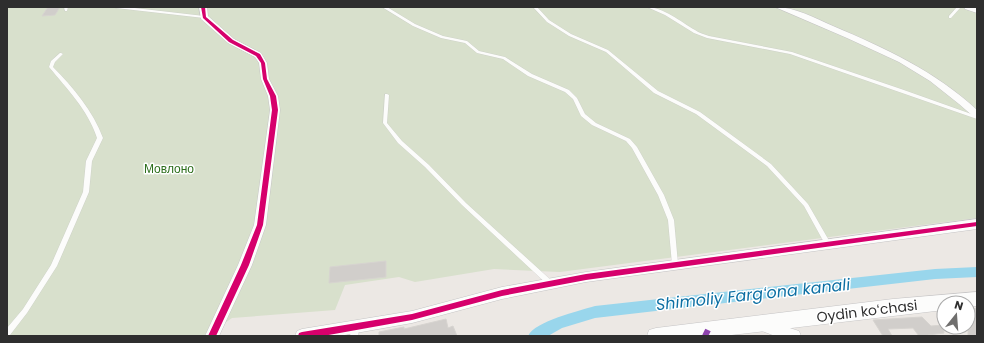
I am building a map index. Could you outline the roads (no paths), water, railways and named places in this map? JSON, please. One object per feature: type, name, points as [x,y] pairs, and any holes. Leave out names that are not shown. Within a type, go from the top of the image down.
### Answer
[{"type":"street","points":[[779,7],[799,14],[911,65],[937,80],[954,93],[977,115]]},
{"type":"street","points":[[968,7],[977,11]]},
{"type":"street","points":[[204,12],[231,41],[258,55],[262,63],[265,79],[273,96],[275,110],[260,225],[245,265],[212,336]]},
{"type":"street","points":[[302,336],[355,332],[502,293],[586,277],[977,224]]},
{"type":"street","name":"Oydin koʻchasi","points":[[656,336],[707,333],[758,324],[893,307],[977,299]]},
{"type":"street","points":[[758,324],[794,336]]},
{"type":"lane","points":[[116,7],[133,10],[204,12]]},
{"type":"lane","points":[[384,7],[414,25],[442,37],[466,42],[478,52],[504,58],[530,75],[567,91],[575,98],[583,115],[594,124],[628,140],[634,146],[661,195],[671,220],[675,264]]},
{"type":"lane","points":[[535,7],[548,21],[570,34],[606,51],[656,92],[694,110],[721,128],[769,165],[806,205],[828,244]]},
{"type":"lane","points":[[649,7],[666,14],[695,32],[708,37],[791,53],[977,118]]},
{"type":"lane","points":[[950,17],[959,7]]},
{"type":"lane","points":[[7,333],[25,311],[54,266],[86,192],[89,161],[100,138],[95,124],[67,83],[51,67],[53,62],[61,54]]},
{"type":"lane","points":[[386,95],[385,123],[400,142],[427,166],[464,204],[551,284]]},
{"type":"waterway","name":"Shimoliy Fargʻona kanali","points":[[535,336],[558,323],[595,312],[935,274],[977,272]]},
{"type":"park label","name":"Мовлоно","points":[[169,169]]}]
